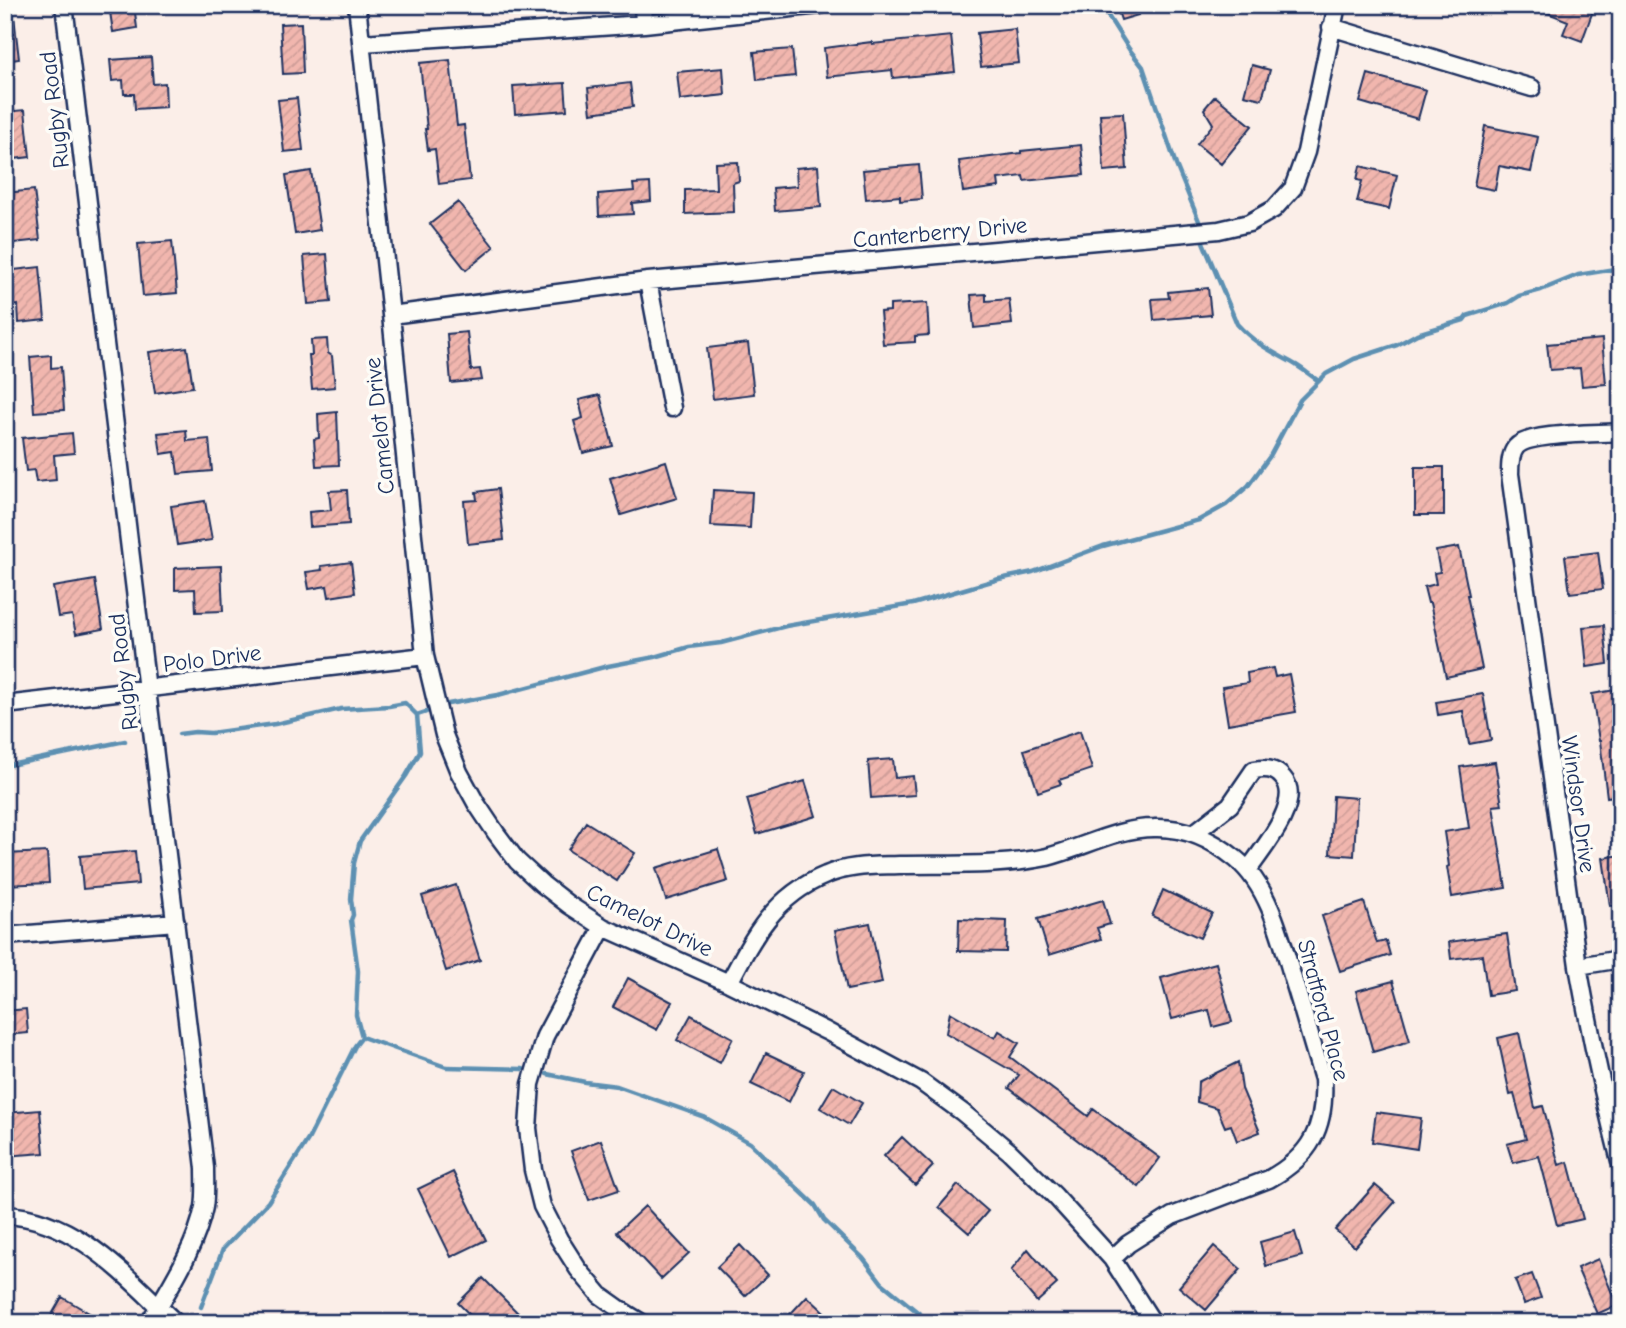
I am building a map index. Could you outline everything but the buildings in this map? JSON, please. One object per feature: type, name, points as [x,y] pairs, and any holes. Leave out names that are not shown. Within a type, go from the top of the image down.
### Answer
[{"type":"street","name":"Rugby Road","points":[[64,5],[205,1168],[204,1209],[196,1233],[183,1264],[149,1323]]},
{"type":"street","name":"Camelot Drive","points":[[357,5],[425,656],[444,735],[459,772],[476,803],[517,861],[569,905],[603,927],[729,983],[826,1031],[921,1082],[962,1112],[1010,1152],[1055,1196],[1112,1259],[1153,1323]]},
{"type":"street","points":[[643,5],[644,24]]},
{"type":"street","points":[[362,43],[644,24],[820,5]]},
{"type":"street","name":"Canterberry Drive","points":[[391,315],[648,281],[1219,230],[1249,223],[1274,209],[1293,188],[1306,152],[1336,5]]},
{"type":"street","points":[[1331,27],[1532,88]]},
{"type":"street","points":[[648,281],[672,408]]},
{"type":"street","name":"Windsor Drive","points":[[1621,432],[1525,440],[1515,448],[1510,461],[1578,966],[1598,1069],[1621,1165]]},
{"type":"street","name":"Polo Drive","points":[[5,705],[425,656]]},
{"type":"street","points":[[1193,834],[1230,805],[1254,770],[1267,768],[1279,773],[1287,781],[1290,795],[1282,820],[1248,870]]},
{"type":"street","name":"Stratford Place","points":[[729,983],[754,937],[769,916],[786,900],[826,875],[855,866],[1025,861],[1049,856],[1124,831],[1144,829],[1186,831],[1214,843],[1248,870],[1264,895],[1277,925],[1323,1079],[1321,1119],[1298,1160],[1283,1171],[1269,1179],[1172,1216],[1136,1238],[1112,1259]]},
{"type":"street","points":[[5,936],[176,922]]},
{"type":"street","points":[[603,927],[545,1036],[531,1084],[528,1128],[533,1170],[542,1206],[559,1239],[578,1269],[600,1295],[642,1323]]},
{"type":"street","points":[[1578,966],[1621,959]]},
{"type":"street","points":[[5,1215],[49,1223],[74,1236],[98,1252],[176,1323]]},
{"type":"waterway","points":[[1101,5],[1143,67],[1176,165],[1199,221]]},
{"type":"waterway","points":[[1203,242],[1237,324],[1272,352],[1319,381]]},
{"type":"waterway","points":[[448,704],[498,695],[608,666],[689,647],[721,643],[786,626],[913,604],[1033,572],[1103,546],[1199,520],[1226,505],[1248,486],[1270,456],[1300,400],[1326,374],[1354,359],[1397,345],[1417,334],[1464,320],[1467,316],[1508,303],[1519,296],[1578,275],[1621,268]]},
{"type":"waterway","points":[[179,734],[211,733],[275,724],[341,709],[405,703],[417,715],[420,752],[360,841],[354,863],[351,920],[358,971],[356,1015],[362,1037]]},
{"type":"waterway","points":[[417,715],[426,712]]},
{"type":"waterway","points":[[5,766],[125,741]]},
{"type":"waterway","points":[[362,1037],[446,1067],[523,1069]]},
{"type":"waterway","points":[[201,1307],[223,1249],[268,1202],[309,1138],[362,1037]]},
{"type":"waterway","points":[[547,1074],[617,1086],[704,1117],[750,1143],[815,1205],[824,1220],[863,1258],[882,1283],[931,1323]]}]
